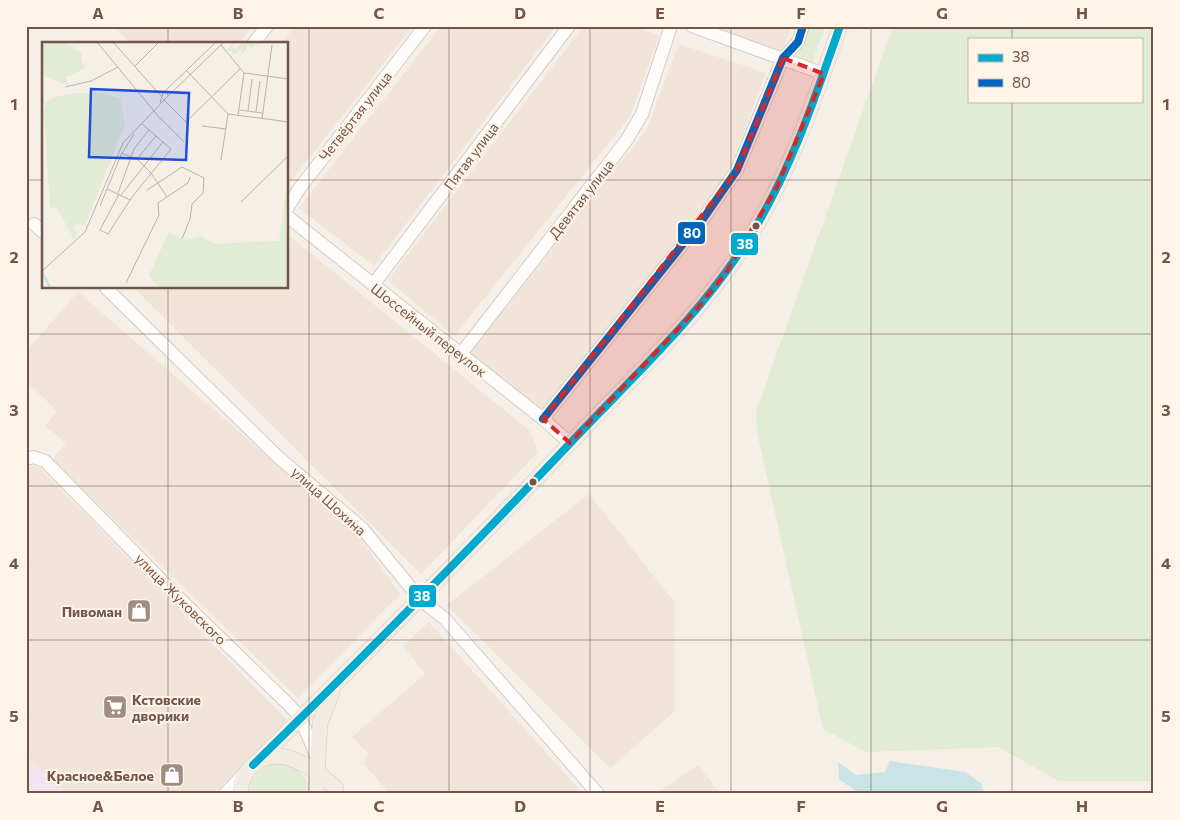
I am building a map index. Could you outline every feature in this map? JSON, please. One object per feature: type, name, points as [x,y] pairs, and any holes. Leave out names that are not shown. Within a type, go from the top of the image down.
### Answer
[{"type":"main road","points":[[240,794],[242,783],[251,767],[420,599],[570,443],[696,310],[726,273],[750,236],[777,187],[824,74],[840,26]]},
{"type":"main road","points":[[316,794],[322,715],[328,700],[341,679]]},
{"type":"main road","points":[[251,767],[274,756],[289,757],[302,764],[318,767],[339,791]]},
{"type":"main road","points":[[302,764],[311,774],[316,794]]},
{"type":"street","points":[[256,42],[268,26]]},
{"type":"street","name":"Четвёртая улица","points":[[289,205],[298,189],[425,26]]},
{"type":"street","name":"Пятая улица","points":[[373,285],[569,26]]},
{"type":"street","name":"Девятая улица","points":[[460,355],[626,141],[642,114],[671,26]]},
{"type":"street","points":[[692,26],[824,74]]},
{"type":"street","points":[[543,419],[703,219],[738,170],[783,58],[798,42],[803,26]]},
{"type":"street","name":"Шоссейный переулок","points":[[289,218],[543,419],[570,443]]},
{"type":"street","name":"улица Шохина","points":[[107,289],[278,457],[362,528],[420,599],[444,619],[598,794]]},
{"type":"street","name":"улица Жуковского","points":[[26,459],[33,457],[45,461],[300,718],[318,767]]},
{"type":"street","points":[[225,794],[251,767]]},
{"type":"highlighted area","points":[[783,58],[824,74],[777,187],[726,273],[696,310],[570,443],[543,419],[737,170]]},
{"type":"shaded area","points":[[115,26],[252,26],[240,42],[128,42]]},
{"type":"shaded area","points":[[295,26],[413,26],[289,184],[289,42],[283,42]]},
{"type":"shaded area","points":[[441,26],[556,26],[374,266],[299,208]]},
{"type":"shaded area","points":[[584,26],[635,26],[659,36],[631,115],[454,336],[388,280]]},
{"type":"shaded area","points":[[706,26],[791,26],[783,51]]},
{"type":"shaded area","points":[[679,44],[766,73],[728,173],[545,411],[468,355],[647,129]]},
{"type":"shaded area","points":[[289,236],[530,431],[538,452],[421,574],[135,289],[289,289]]},
{"type":"shaded area","points":[[78,292],[359,536],[400,594],[298,698],[52,460],[66,443],[45,426],[57,411],[26,381],[26,352]]},
{"type":"shaded area","points":[[33,466],[40,468],[287,720],[214,794],[26,794],[26,469]]},
{"type":"shaded area","points":[[589,494],[675,603],[675,711],[610,768],[447,605]]},
{"type":"shaded area","points":[[429,622],[583,794],[390,794],[363,763],[369,754],[352,737],[425,674],[403,646]]},
{"type":"shaded area","points":[[26,755],[67,794],[26,794]]},
{"type":"shaded area","points":[[698,765],[720,794],[656,794]]},
{"type":"green space","points":[[810,26],[825,26],[812,63],[798,57]]},
{"type":"green space","points":[[893,26],[1154,26],[1154,781],[1059,781],[998,747],[866,752],[823,729],[757,432],[756,412]]},
{"type":"green space","points":[[281,762],[292,767],[304,777],[309,794],[247,794],[250,781],[262,768]]},
{"type":"water","points":[[890,761],[965,772],[982,784],[983,794],[860,794],[839,779],[838,762],[856,775],[885,772]]},
{"type":"transit line","name":"80","points":[[543,419],[703,219],[737,170],[783,58],[798,42],[803,26]]},
{"type":"transit line","name":"38","points":[[253,765],[497,519],[668,341],[711,291],[749,238],[777,188],[800,135],[840,26]]},
{"type":"place","name":"Пивоман","points":[[139,611]]},
{"type":"place","name":"Кстовские дворики","points":[[115,707]]},
{"type":"place","name":"Красное&Белое","points":[[172,775]]}]
